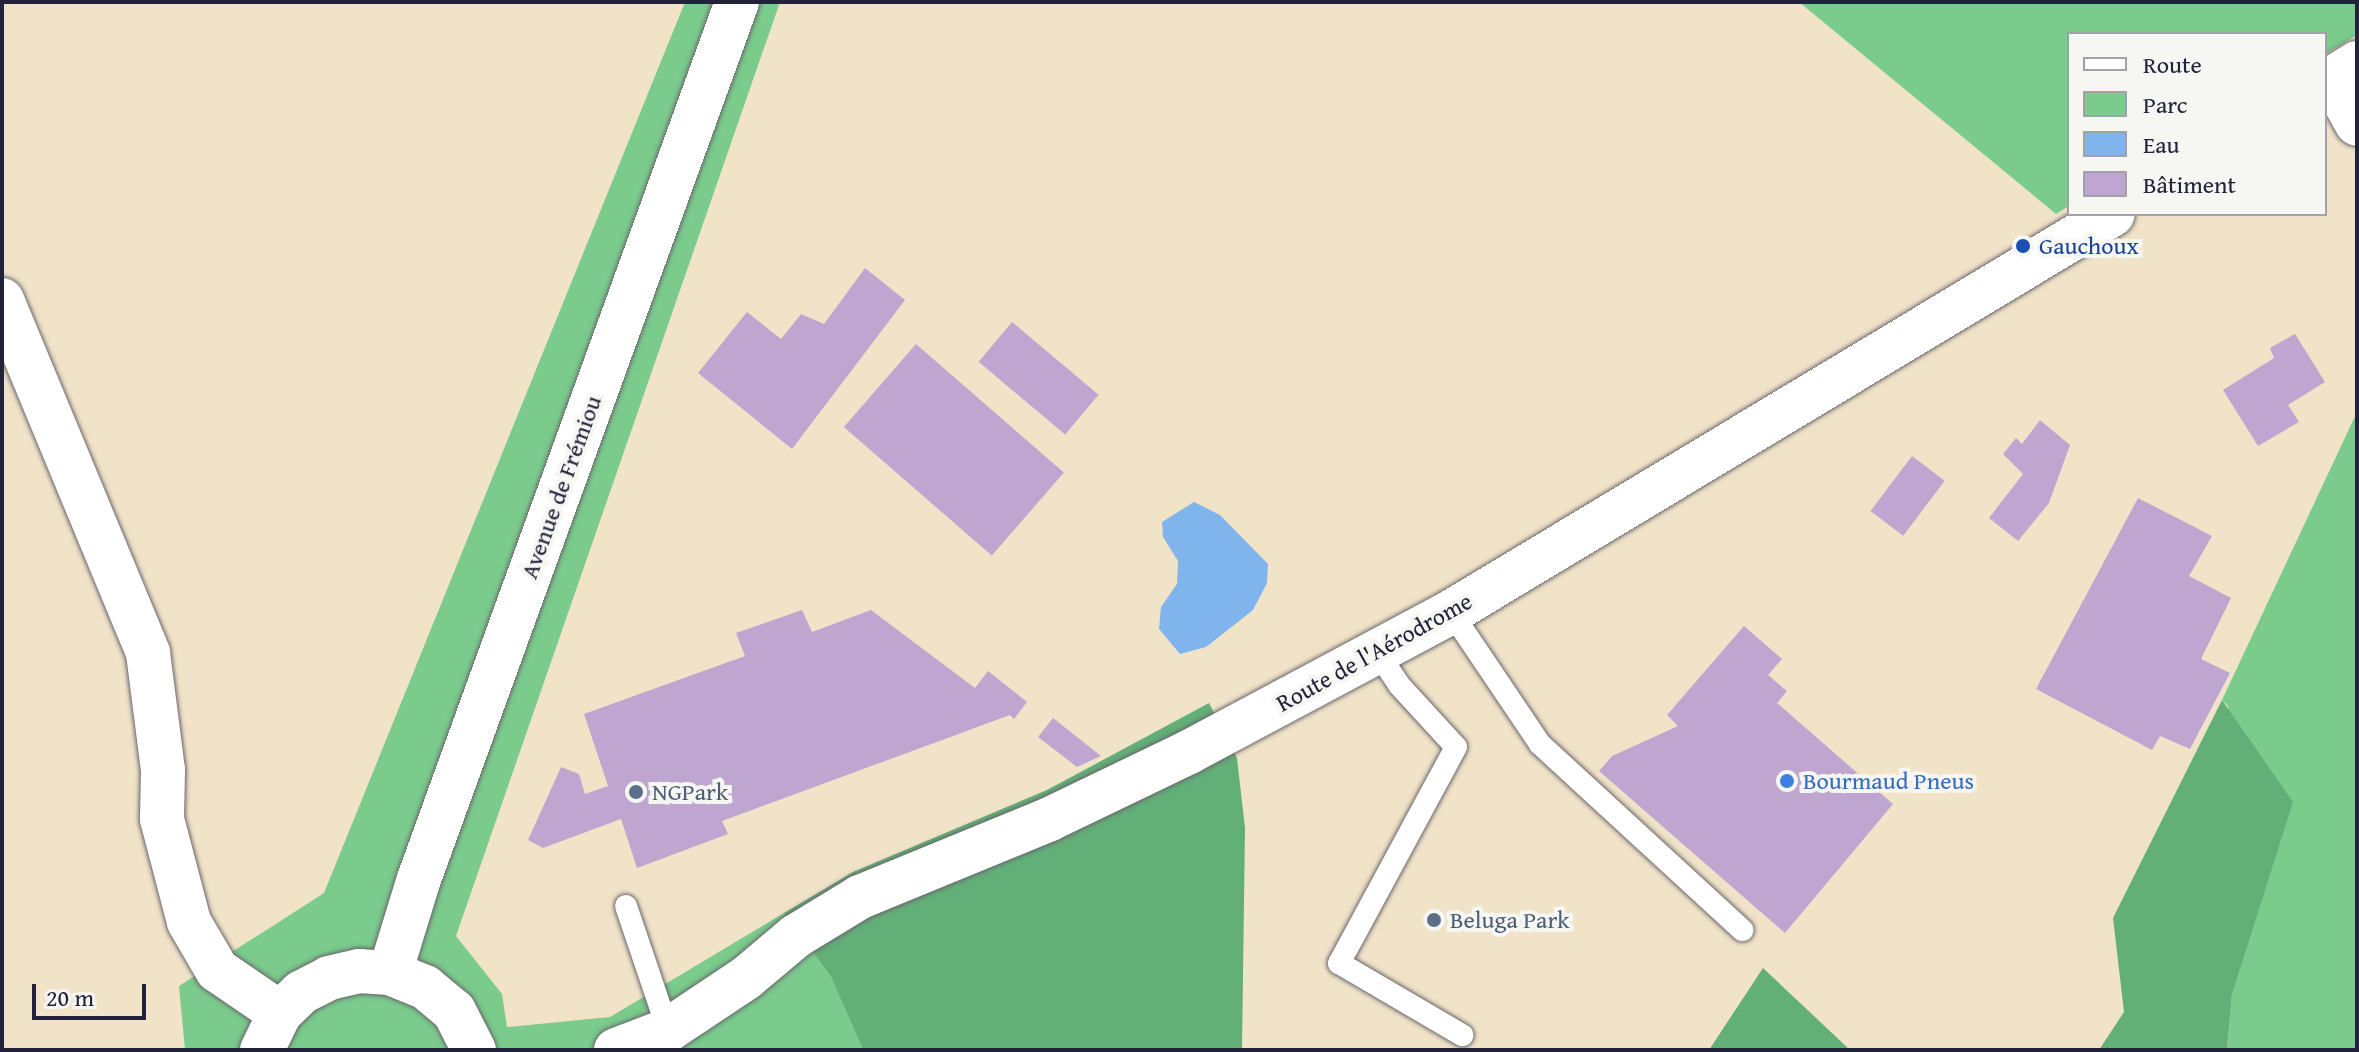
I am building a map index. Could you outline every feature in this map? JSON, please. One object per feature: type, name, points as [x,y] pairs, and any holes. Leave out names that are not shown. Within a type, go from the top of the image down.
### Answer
[{"type":"street","name":"Avenue de Frémiou","points":[[390,973],[419,879],[737,2]]},
{"type":"street","points":[[2338,75],[2357,124]]},
{"type":"street","name":"Route de l'Aérodrome","points":[[616,1050],[668,1030],[746,978],[796,936],[860,897],[1050,819],[1451,612],[2110,216]]},
{"type":"street","points":[[2,300],[148,653],[163,770],[162,819],[189,922],[217,970],[271,1032],[329,978],[359,971],[390,973],[425,987],[454,1011],[474,1050]]},
{"type":"lane","points":[[1451,612],[1540,744],[1742,930]]},
{"type":"lane","points":[[1377,652],[1399,685],[1456,747],[1339,963],[1462,1035]]},
{"type":"lane","points":[[626,906],[668,1030]]},
{"type":"green space","points":[[685,2],[780,2],[456,936],[502,994],[507,1027],[610,1017],[784,913],[831,977],[863,1050],[185,1050],[179,986],[324,893]]},
{"type":"green space","points":[[1799,2],[2357,2],[2357,35],[2327,53],[2327,32],[2067,32],[2067,207],[2056,214]]},
{"type":"green space","points":[[2357,412],[2357,1050],[2227,1050],[2232,994],[2228,706],[2222,700]]},
{"type":"green space","points":[[2222,700],[2293,802],[2232,994],[2227,1050],[2099,1050],[2124,1012],[2113,918]]},
{"type":"green space","points":[[1209,703],[1237,758],[1245,828],[1242,1050],[863,1050],[831,977],[784,913],[853,872],[1047,790]]},
{"type":"green space","points":[[1763,968],[1850,1050],[1709,1050]]},
{"type":"water","points":[[1194,502],[1220,515],[1268,564],[1267,583],[1253,610],[1206,647],[1180,654],[1159,629],[1161,607],[1177,584],[1178,561],[1163,537],[1162,522]]},
{"type":"building","points":[[865,268],[905,300],[792,449],[698,373],[747,312],[781,339],[801,314],[824,324]]},
{"type":"building","points":[[1012,322],[1099,395],[1065,434],[979,362]]},
{"type":"building","points":[[2295,334],[2325,382],[2288,405],[2299,422],[2258,446],[2223,390],[2274,358],[2270,348]]},
{"type":"building","points":[[916,344],[1064,473],[992,556],[844,427]]},
{"type":"building","points":[[2040,420],[2070,445],[2049,503],[2018,541],[1989,518],[2023,474],[2003,454],[2016,438],[2022,444]]},
{"type":"building","points":[[1912,456],[1945,481],[1903,536],[1870,511]]},
{"type":"building","points":[[2138,498],[2212,536],[2189,576],[2231,598],[2201,659],[2230,673],[2190,749],[2160,736],[2152,750],[2036,689]]},
{"type":"building","points":[[802,610],[812,632],[871,610],[975,688],[988,671],[1027,702],[1014,719],[1010,715],[722,821],[728,834],[637,868],[621,819],[543,848],[528,840],[561,767],[579,774],[585,794],[608,786],[584,714],[745,656],[736,633]]},
{"type":"building","points":[[1744,626],[1782,659],[1768,675],[1787,691],[1777,703],[1893,804],[1785,933],[1599,771],[1612,756],[1678,726],[1667,715]]},
{"type":"building","points":[[1053,718],[1101,756],[1077,767],[1038,737]]},
{"type":"place","name":"Gauchoux","points":[[2023,246]]},
{"type":"place","name":"Bourmaud Pneus","points":[[1787,781]]},
{"type":"place","name":"NGPark","points":[[636,792]]},
{"type":"place","name":"Beluga Park","points":[[1434,920]]}]
